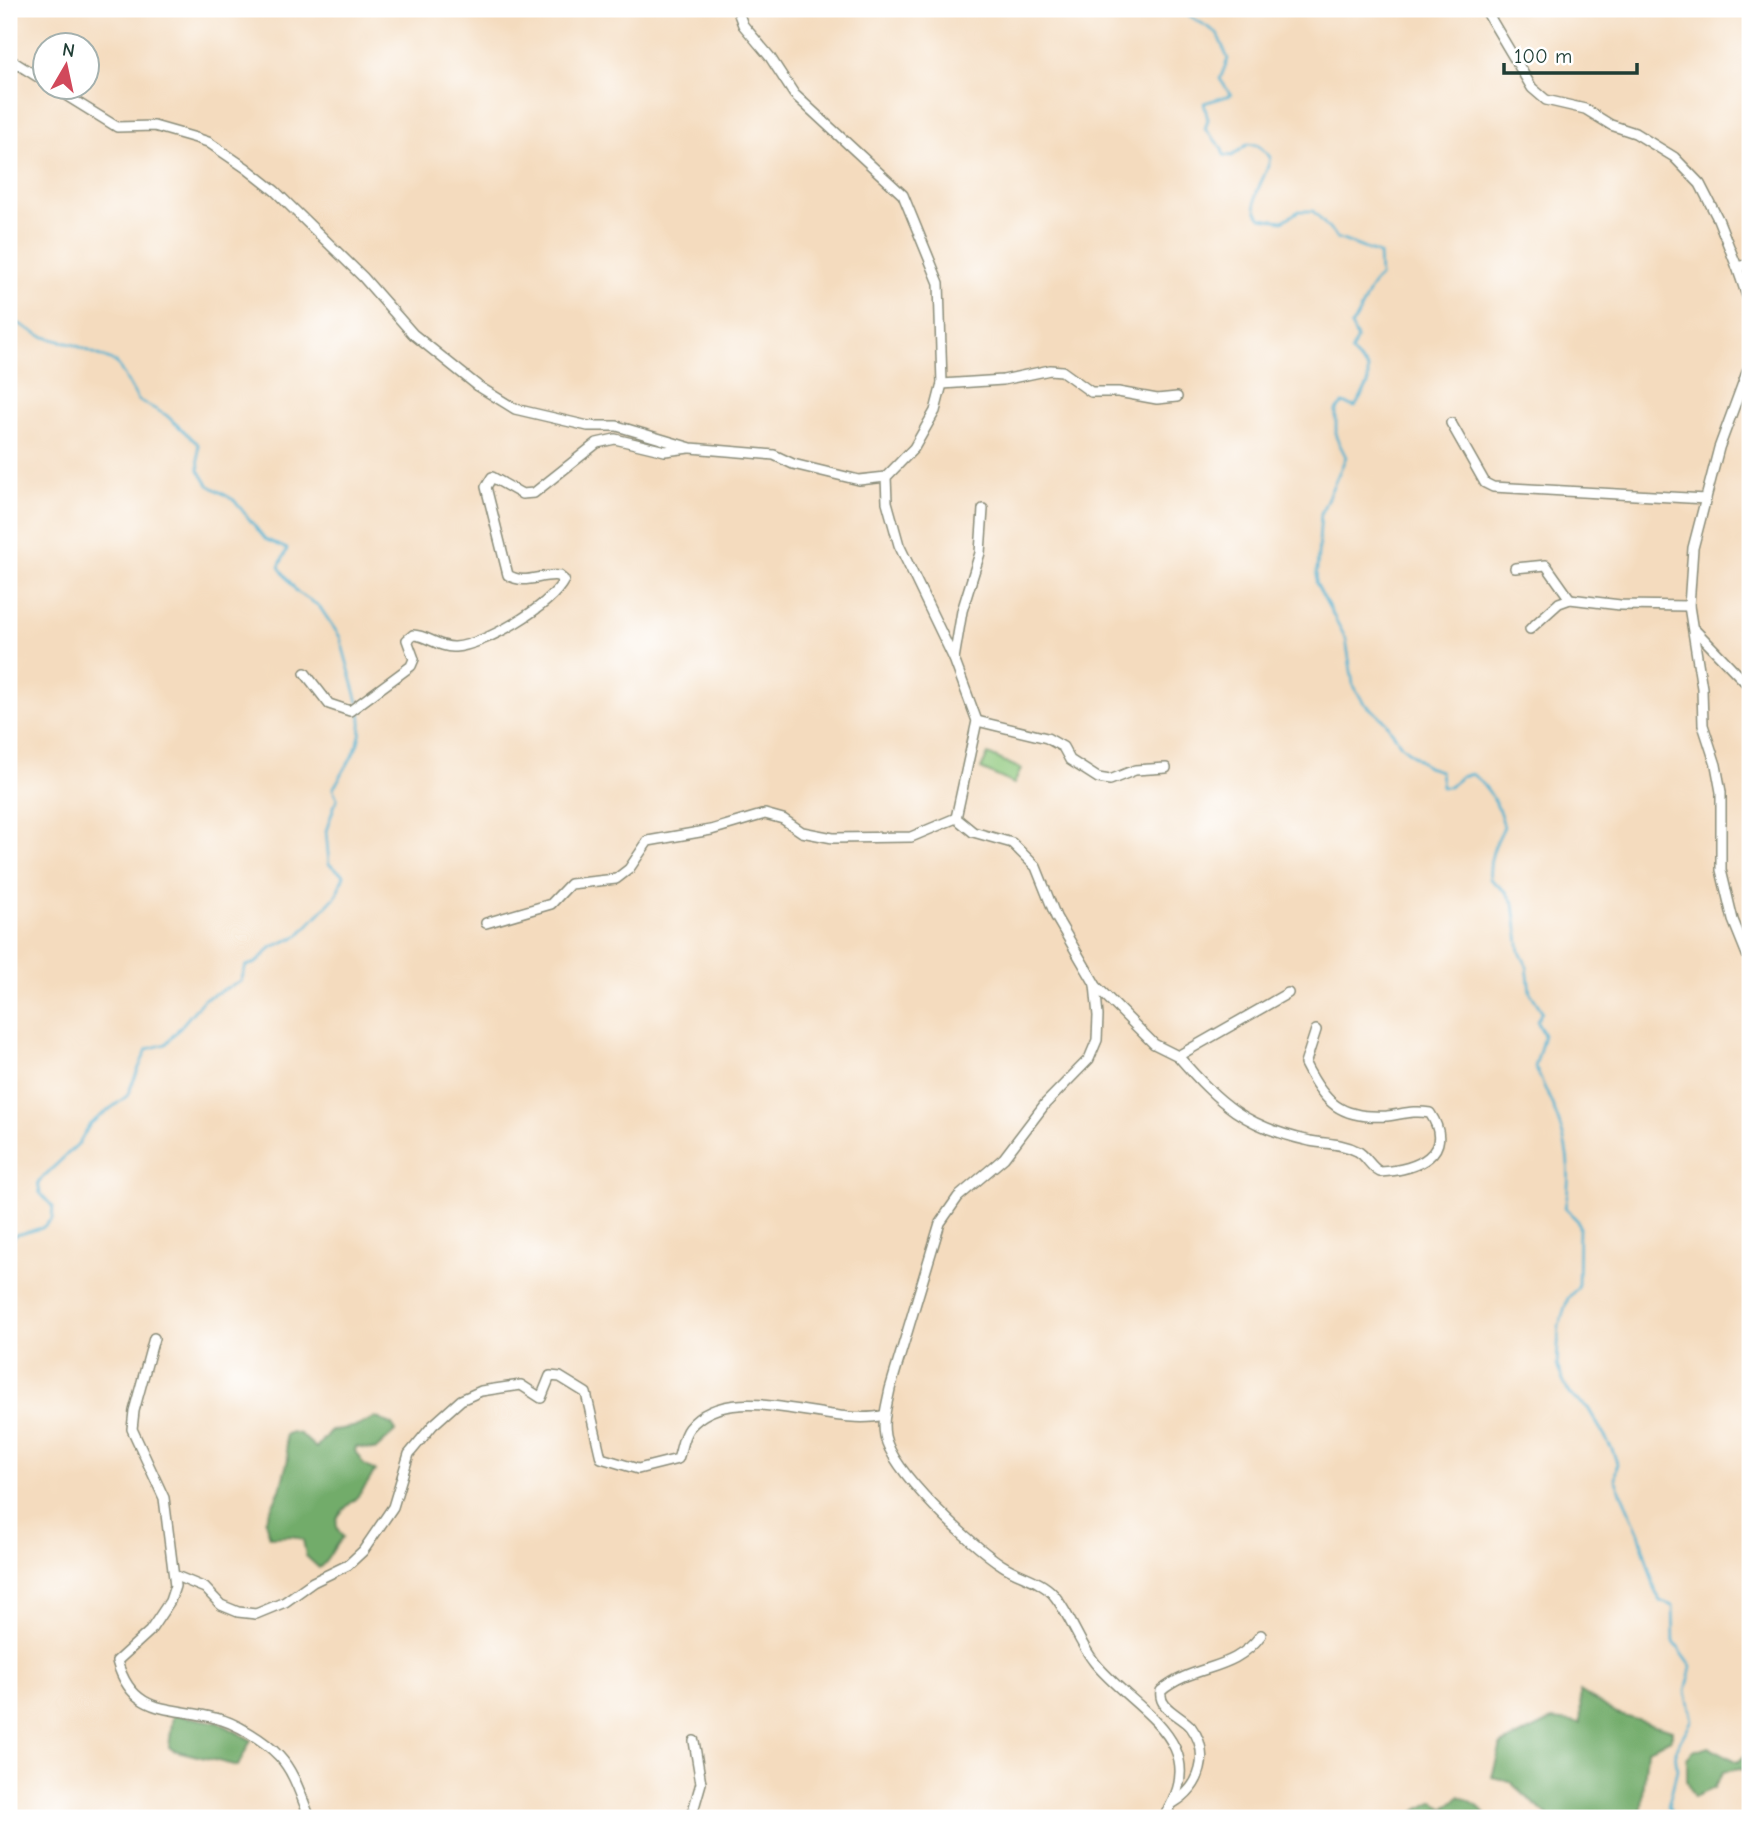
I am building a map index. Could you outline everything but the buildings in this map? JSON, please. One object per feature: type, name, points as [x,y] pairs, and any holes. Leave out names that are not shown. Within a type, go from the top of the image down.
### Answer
[{"type":"street","points":[[305,673],[329,704],[350,711],[411,666],[414,659],[407,640],[413,635],[455,647],[536,612],[558,592],[564,580],[559,576],[524,580],[508,575],[486,487],[488,480],[496,477],[522,494],[534,493],[597,443],[615,439],[665,451],[691,448],[774,455],[826,473],[859,480],[886,477],[914,448],[935,411],[943,384],[939,283],[903,195],[794,94],[770,57],[743,25],[737,9]]},
{"type":"street","points":[[1485,9],[1532,88],[1546,100],[1585,109],[1611,125],[1635,133],[1674,157],[1700,184],[1718,219],[1750,305]]},
{"type":"street","points":[[9,59],[32,73]]},
{"type":"street","points":[[77,102],[117,127],[154,126],[196,138],[246,168],[275,191],[363,277],[413,334],[478,386],[515,409],[589,426],[617,426],[691,448]]},
{"type":"street","points":[[1737,267],[1750,264]]},
{"type":"street","points":[[1750,364],[1719,448],[1693,548],[1689,606],[1695,629],[1703,725],[1716,765],[1721,792],[1721,870],[1732,920],[1750,962]]},
{"type":"street","points":[[943,384],[1003,380],[1050,370],[1062,372],[1091,392],[1118,392],[1157,399],[1177,397]]},
{"type":"street","points":[[1451,423],[1485,483],[1493,487],[1706,499]]},
{"type":"street","points":[[886,477],[887,502],[898,545],[954,659],[977,721],[956,818]]},
{"type":"street","points":[[954,659],[962,611],[980,553],[983,509]]},
{"type":"street","points":[[1515,568],[1546,565],[1570,598]]},
{"type":"street","points":[[1530,629],[1559,603],[1570,598],[1620,605],[1689,606]]},
{"type":"street","points":[[1695,629],[1750,687]]},
{"type":"street","points":[[977,721],[1047,738],[1063,747],[1070,760],[1098,778],[1110,780],[1135,770],[1166,768]]},
{"type":"street","points":[[486,923],[551,904],[570,884],[616,879],[629,869],[648,841],[711,830],[765,814],[783,819],[802,832],[833,838],[911,837],[956,818]]},
{"type":"street","points":[[956,818],[973,832],[1012,843],[1036,867],[1056,917],[1095,984],[1154,1044],[1178,1056],[1215,1098],[1259,1126],[1310,1141],[1343,1145],[1360,1152],[1380,1172],[1414,1165],[1436,1151],[1441,1139],[1439,1127],[1430,1113],[1414,1110],[1388,1116],[1352,1115],[1329,1104],[1306,1064],[1316,1030]]},
{"type":"street","points":[[1095,984],[1097,1040],[1089,1059],[1045,1104],[1004,1158],[958,1196],[940,1223],[885,1415],[886,1439],[904,1473],[953,1524],[999,1563],[1034,1581],[1053,1595],[1094,1662],[1161,1726],[1180,1767],[1173,1803]]},
{"type":"street","points":[[1178,1056],[1288,993]]},
{"type":"street","points":[[154,1338],[134,1411],[132,1429],[164,1498],[176,1576],[174,1594],[150,1631],[117,1661],[126,1682],[144,1702],[152,1706],[217,1718],[273,1750],[293,1777],[310,1818]]},
{"type":"street","points":[[176,1576],[205,1588],[221,1605],[256,1614],[285,1602],[313,1582],[348,1565],[363,1551],[393,1507],[409,1454],[416,1443],[461,1400],[481,1391],[521,1385],[541,1398],[550,1376],[560,1377],[586,1393],[601,1458],[638,1469],[678,1459],[690,1428],[701,1417],[729,1407],[779,1406],[868,1419],[885,1415]]},
{"type":"street","points":[[1163,1818],[1173,1803],[1194,1785],[1202,1760],[1194,1732],[1162,1703],[1161,1691],[1183,1675],[1224,1666],[1250,1651],[1261,1635]]},
{"type":"street","points":[[691,1818],[701,1783],[694,1741]]},
{"type":"green space","points":[[988,754],[1021,769],[1014,784],[981,769]]},
{"type":"green space","points":[[375,1417],[392,1425],[396,1431],[375,1450],[356,1447],[355,1451],[364,1465],[375,1471],[360,1494],[338,1516],[337,1526],[343,1537],[319,1568],[306,1556],[303,1540],[293,1536],[270,1537],[265,1521],[280,1490],[288,1459],[285,1435],[291,1432],[300,1434],[316,1448],[330,1431],[358,1426]]},
{"type":"green space","points":[[1580,1691],[1617,1714],[1672,1730],[1672,1739],[1647,1749],[1641,1818],[1550,1818],[1509,1781],[1492,1777],[1501,1745],[1552,1720],[1581,1723]]},
{"type":"green space","points":[[173,1714],[220,1723],[251,1740],[238,1766],[169,1747]]},
{"type":"green space","points":[[1708,1746],[1738,1762],[1750,1751],[1750,1772],[1740,1769],[1723,1772],[1714,1788],[1694,1797],[1687,1781],[1687,1758],[1693,1751]]},
{"type":"green space","points":[[1460,1796],[1481,1809],[1487,1818],[1411,1818],[1411,1814],[1434,1801],[1444,1809]]},
{"type":"waterway","points":[[1179,9],[1217,33],[1228,59],[1220,79],[1231,95],[1204,103],[1208,120],[1205,129],[1221,147],[1224,155],[1232,156],[1248,144],[1258,145],[1270,157],[1256,195],[1256,210],[1261,218],[1283,221],[1299,211],[1313,211],[1337,238],[1379,254],[1380,276],[1351,326],[1357,338],[1351,352],[1368,369],[1368,385],[1355,407],[1343,403],[1336,410],[1336,437],[1346,457],[1321,513],[1316,583],[1346,639],[1353,684],[1363,702],[1385,721],[1401,745],[1427,767],[1440,771],[1442,787],[1450,787],[1461,776],[1472,774],[1478,779],[1489,791],[1502,819],[1504,827],[1493,852],[1490,879],[1506,892],[1514,904],[1520,952],[1527,966],[1530,992],[1542,1011],[1537,1021],[1544,1035],[1535,1067],[1563,1135],[1568,1170],[1565,1208],[1577,1220],[1579,1227],[1578,1287],[1568,1298],[1559,1326],[1557,1366],[1569,1394],[1588,1408],[1612,1449],[1617,1463],[1615,1479],[1639,1533],[1656,1593],[1661,1601],[1673,1606],[1674,1642],[1692,1667],[1686,1691],[1692,1720],[1675,1750],[1677,1770],[1668,1806],[1675,1818]]},
{"type":"waterway","points":[[9,318],[41,336],[75,345],[117,363],[138,400],[166,415],[198,444],[199,470],[208,485],[234,500],[265,539],[287,549],[279,567],[297,592],[319,606],[340,637],[358,702]]},
{"type":"waterway","points":[[9,1248],[15,1235],[42,1228],[52,1219],[53,1207],[40,1193],[38,1182],[79,1143],[90,1124],[127,1096],[147,1049],[166,1044],[204,999],[241,981],[246,966],[256,963],[272,947],[298,936],[336,896],[344,875],[329,864],[326,831],[337,798],[333,789],[359,741],[359,708]]}]
